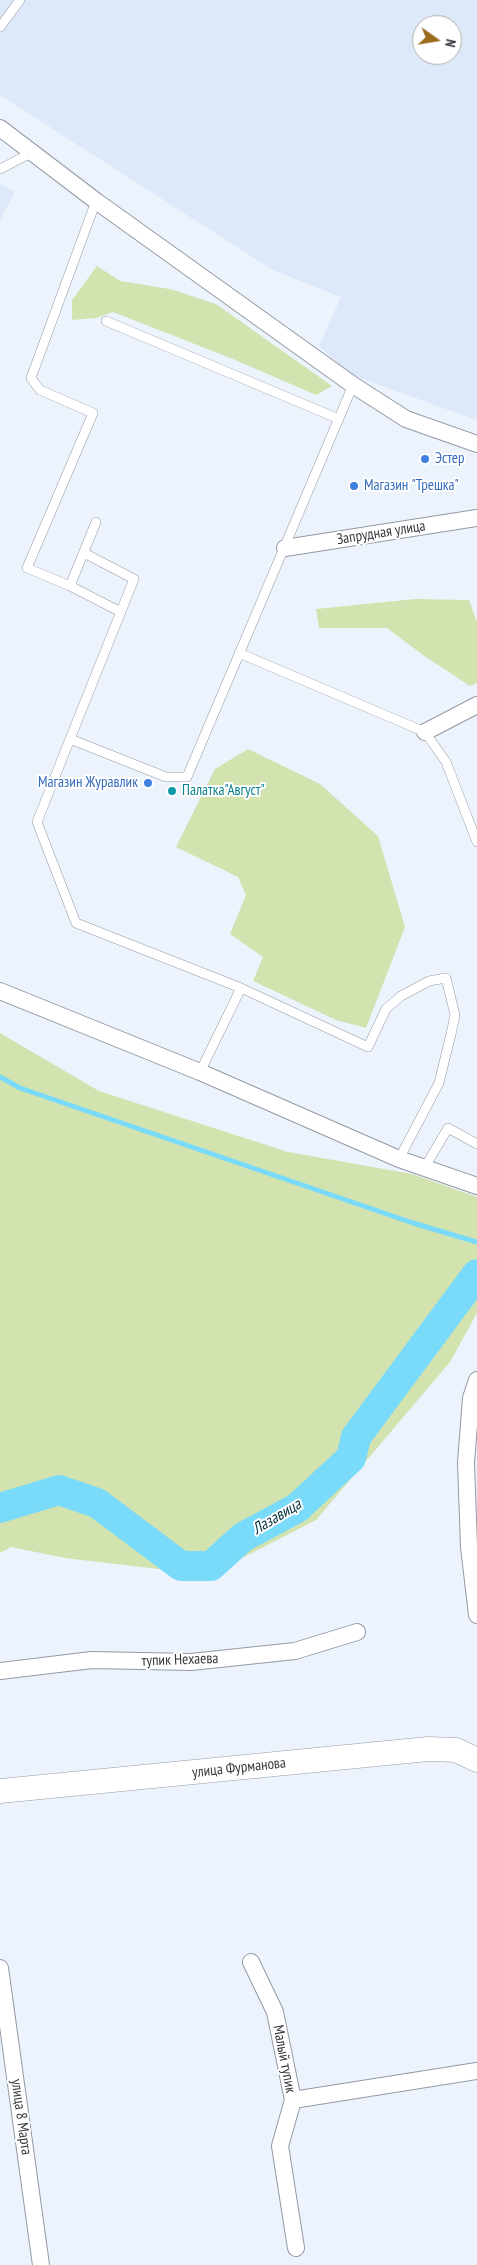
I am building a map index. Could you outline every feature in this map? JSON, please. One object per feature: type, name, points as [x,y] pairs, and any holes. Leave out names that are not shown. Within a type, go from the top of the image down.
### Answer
[{"type":"main road","name":"улица Фурманова","points":[[0,1791],[428,1749],[456,1750],[477,1760]]},
{"type":"street","points":[[0,128],[96,201],[352,385],[406,419],[477,444]]},
{"type":"street","name":"Запрудная улица","points":[[285,548],[477,518]]},
{"type":"street","points":[[425,732],[477,705]]},
{"type":"street","points":[[0,992],[200,1072],[400,1159],[477,1186]]},
{"type":"street","points":[[477,1380],[471,1398],[466,1463],[469,1547],[477,1615]]},
{"type":"street","name":"тупик Нехаева","points":[[0,1671],[92,1660],[191,1662],[296,1651],[357,1632]]},
{"type":"street","name":"Малый тупик","points":[[251,1962],[275,2012],[293,2100],[280,2146],[296,2248]]},
{"type":"street","name":"улица 8 Марта","points":[[0,1968],[41,2265]]},
{"type":"street","points":[[293,2100],[477,2071]]},
{"type":"lane","points":[[0,27],[20,0]]},
{"type":"lane","points":[[0,169],[33,152]]},
{"type":"lane","points":[[96,201],[31,378],[40,390],[93,413],[27,568],[70,586],[122,612]]},
{"type":"lane","points":[[106,321],[338,419]]},
{"type":"lane","points":[[70,738],[166,777],[187,777],[352,385]]},
{"type":"lane","points":[[70,586],[96,522]]},
{"type":"lane","points":[[84,553],[134,580],[37,822],[76,923],[241,988],[368,1047],[386,1009],[401,996],[429,981],[446,978],[455,1015],[445,1058],[438,1083],[400,1159]]},
{"type":"lane","points":[[239,653],[425,732],[446,762],[477,842]]},
{"type":"lane","points":[[200,1072],[241,988]]},
{"type":"lane","points":[[425,1167],[448,1128],[477,1144]]},
{"type":"shaded area","points":[[0,0],[477,0],[477,420],[351,375],[319,346],[341,297],[271,269],[0,95]]},
{"type":"shaded area","points":[[0,184],[15,192],[0,220]]},
{"type":"green space","points":[[97,266],[120,281],[170,289],[216,304],[332,386],[316,395],[233,359],[113,312],[96,318],[72,320],[72,300]]},
{"type":"green space","points":[[415,599],[469,600],[477,622],[477,683],[470,686],[423,655],[387,628],[319,628],[316,609]]},
{"type":"green space","points":[[248,749],[320,784],[378,836],[405,927],[366,1028],[336,1020],[253,981],[263,957],[230,934],[246,895],[238,877],[176,847],[215,769]]},
{"type":"green space","points":[[0,1033],[99,1091],[288,1152],[412,1174],[477,1197],[477,1313],[450,1362],[316,1520],[209,1575],[65,1558],[11,1547],[0,1553]]},
{"type":"waterway","points":[[0,1077],[20,1088],[413,1223],[477,1242]]},
{"type":"waterway","name":"Лазавица","points":[[0,1508],[59,1490],[97,1503],[181,1566],[211,1566],[243,1537],[297,1508],[351,1458],[356,1437],[477,1274]]},
{"type":"place","name":"Эстер","points":[[425,459]]},
{"type":"place","name":"Магазин \"Трешка\"","points":[[354,486]]},
{"type":"place","name":"Магазин Журавлик","points":[[148,783]]},
{"type":"place","name":"Палатка\"Август\"","points":[[172,791]]}]
